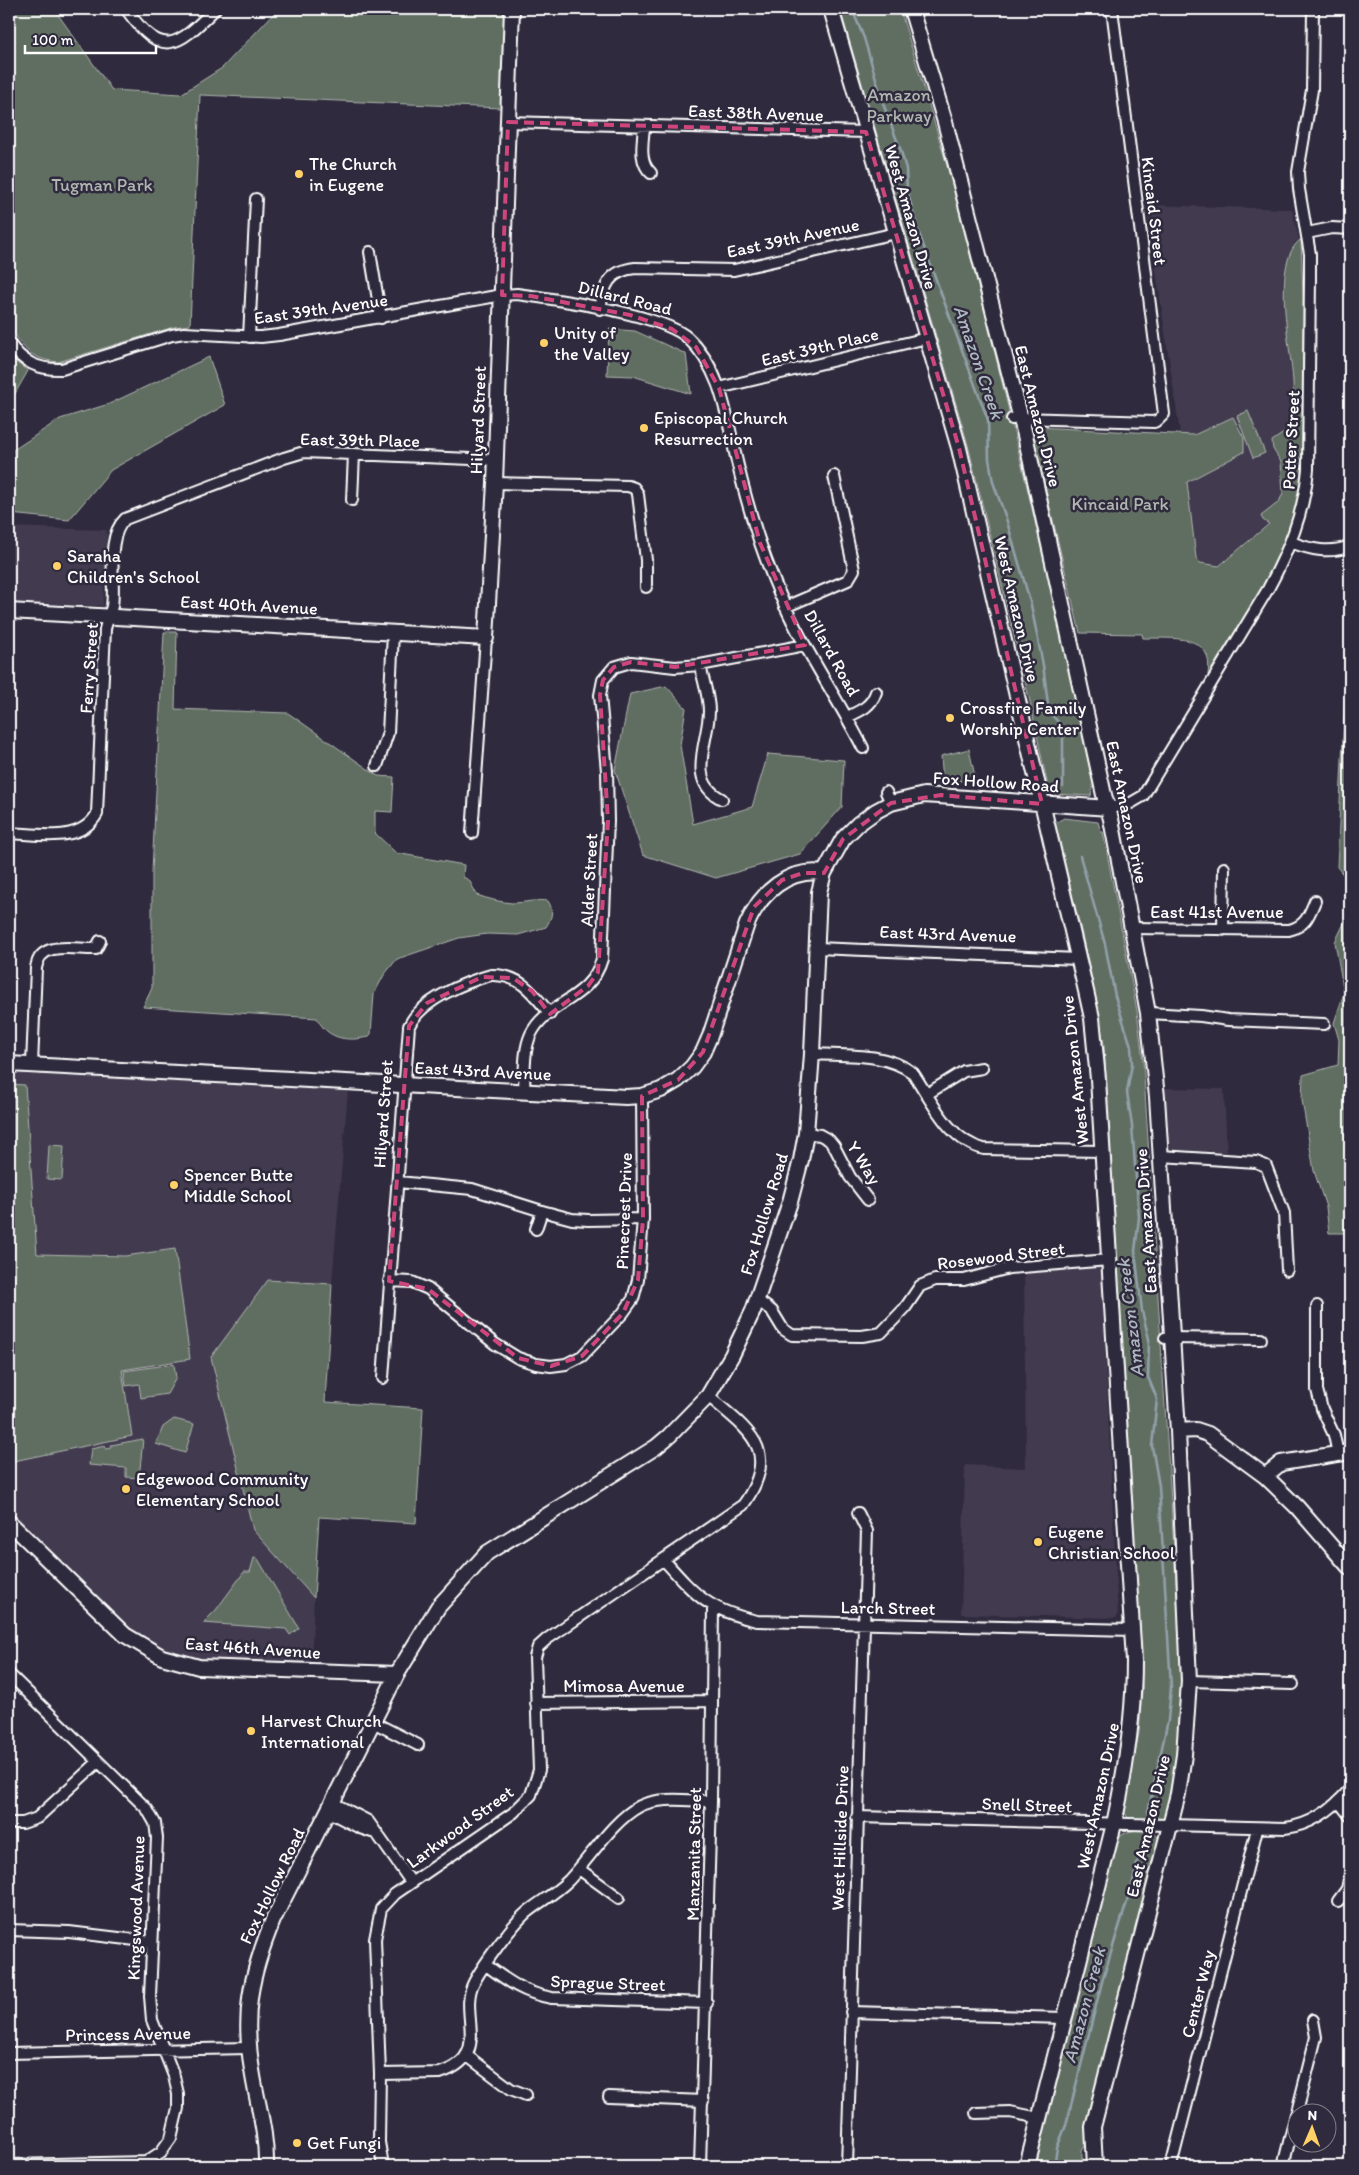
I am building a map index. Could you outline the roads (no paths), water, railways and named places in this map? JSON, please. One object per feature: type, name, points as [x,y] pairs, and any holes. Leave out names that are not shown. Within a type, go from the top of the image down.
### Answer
[{"type":"street","points":[[126,9],[146,35],[163,42],[173,42],[186,36],[215,9]]},
{"type":"street","name":"Hilyard Street","points":[[472,833],[495,483],[512,9]]},
{"type":"street","name":"West Amazon Drive","points":[[831,9],[959,448],[978,522],[1092,1018],[1098,1079],[1134,1661],[1133,1716],[1126,1772],[1114,1824],[1027,2166]]},
{"type":"street","name":"East Amazon Drive","points":[[911,9],[945,122],[1104,795],[1109,808],[1148,1013],[1158,1097],[1169,1338],[1178,1431],[1189,1681],[1184,1755],[1178,1794],[1094,2120],[1092,2140],[1095,2166]]},
{"type":"street","name":"Kincaid Street","points":[[1016,418],[1154,422],[1162,417],[1164,410],[1112,9]]},
{"type":"street","name":"Potter Street","points":[[1109,808],[1131,803],[1142,796],[1268,589],[1292,542],[1306,495],[1308,469],[1310,279],[1307,233],[1298,172],[1312,90],[1312,9]]},
{"type":"street","name":"East 38th Avenue","points":[[508,122],[866,132]]},
{"type":"street","points":[[644,126],[642,157],[646,169],[651,173]]},
{"type":"street","points":[[249,337],[256,199]]},
{"type":"street","points":[[1307,233],[1332,228],[1350,229]]},
{"type":"street","name":"East 39th Avenue","points":[[600,308],[606,284],[614,275],[625,269],[734,270],[896,232]]},
{"type":"street","points":[[370,252],[381,318]]},
{"type":"street","name":"Dillard Road","points":[[502,295],[531,296],[600,308],[656,323],[686,337],[704,359],[719,388],[748,505],[763,552],[785,607],[863,748]]},
{"type":"street","name":"East 39th Avenue","points":[[9,343],[25,360],[35,366],[49,370],[62,369],[84,364],[172,335],[184,333],[249,337],[309,331],[502,295]]},
{"type":"street","name":"East 39th Place","points":[[719,388],[927,338]]},
{"type":"street","name":"East 39th Place","points":[[118,525],[133,514],[294,454],[318,452],[496,460]]},
{"type":"street","points":[[352,500],[354,454]]},
{"type":"street","name":"Dillard Road","points":[[785,607],[848,580],[852,576],[854,564],[834,476]]},
{"type":"street","points":[[495,483],[631,487],[638,494],[646,560],[646,587]]},
{"type":"street","name":"Ferry Street","points":[[9,833],[69,835],[82,830],[92,823],[97,814],[105,629],[112,606],[114,538],[118,525]]},
{"type":"street","points":[[1292,542],[1319,550],[1333,551],[1350,546]]},
{"type":"street","name":"East 40th Avenue","points":[[9,611],[486,638]]},
{"type":"street","points":[[377,766],[388,733],[393,633]]},
{"type":"street","points":[[722,799],[709,792],[703,776],[702,748],[709,713],[700,665],[805,645]]},
{"type":"street","name":"Alder Street","points":[[524,1092],[528,1042],[537,1024],[588,986],[598,972],[602,959],[608,821],[607,771],[600,688],[608,672],[614,667],[638,662],[667,668],[700,665]]},
{"type":"street","name":"Dillard Road","points":[[847,717],[869,706],[876,692]]},
{"type":"street","name":"Fox Hollow Road","points":[[266,2166],[266,2135],[248,2048],[248,2009],[258,1959],[273,1920],[397,1674],[438,1606],[487,1553],[656,1447],[688,1418],[708,1396],[732,1355],[757,1300],[790,1202],[806,1133],[812,1054],[819,892],[832,855],[843,839],[888,797],[941,795],[1109,808]]},
{"type":"street","points":[[1223,930],[1224,868]]},
{"type":"street","name":"East 43rd Avenue","points":[[9,1064],[404,1086],[642,1096],[661,1090],[678,1080],[703,1052],[710,1036],[746,924],[754,907],[768,891],[782,880],[804,873],[824,874]]},
{"type":"street","name":"East 41st Avenue","points":[[1132,928],[1223,930],[1280,930],[1296,928],[1305,922],[1315,900]]},
{"type":"street","points":[[1296,928],[1304,929],[1309,934]]},
{"type":"street","points":[[32,1065],[38,958],[44,951],[52,948],[96,949],[100,941]]},
{"type":"street","name":"East 43rd Avenue","points":[[817,948],[1078,959]]},
{"type":"street","name":"Hilyard Street","points":[[382,1378],[409,1026],[420,1009],[435,999],[482,977],[502,974],[524,984],[550,1014]]},
{"type":"street","points":[[1148,1013],[1201,1016],[1228,1020],[1324,1024]]},
{"type":"street","points":[[812,1054],[880,1058],[893,1061],[913,1074],[952,1130],[971,1146],[984,1149],[1102,1151]]},
{"type":"street","points":[[928,1094],[964,1071],[982,1068]]},
{"type":"street","name":"Pinecrest Drive","points":[[389,1281],[412,1282],[428,1289],[496,1344],[518,1358],[536,1364],[551,1366],[566,1364],[582,1356],[623,1313],[633,1299],[638,1280],[643,1219],[642,1096]]},
{"type":"street","name":"Y Way","points":[[806,1133],[820,1135],[829,1140],[850,1177],[868,1200]]},
{"type":"street","points":[[1161,1156],[1256,1162],[1266,1166],[1284,1213],[1287,1270]]},
{"type":"street","points":[[398,1182],[472,1189],[572,1219],[643,1219]]},
{"type":"street","points":[[536,1229],[542,1211]]},
{"type":"street","name":"Rosewood Street","points":[[757,1300],[772,1310],[783,1329],[792,1335],[870,1336],[886,1330],[906,1308],[920,1286],[928,1281],[971,1279],[1009,1268],[1109,1260]]},
{"type":"street","points":[[1266,1476],[1281,1463],[1344,1453],[1322,1410],[1316,1390],[1317,1306]]},
{"type":"street","points":[[1169,1338],[1261,1339]]},
{"type":"street","name":"Larkwood Street","points":[[383,2166],[379,2142],[380,2074],[376,1928],[381,1909],[411,1882],[514,1813],[526,1802],[535,1787],[539,1770],[535,1657],[538,1647],[743,1506],[754,1489],[760,1472],[760,1454],[755,1439],[708,1396]]},
{"type":"street","points":[[1178,1431],[1196,1430],[1208,1434],[1266,1476],[1297,1507],[1350,1568]]},
{"type":"street","name":"West Hillside Drive","points":[[848,2166],[866,1531],[858,1513]]},
{"type":"street","name":"East 46th Avenue","points":[[9,1522],[125,1635],[162,1656],[179,1663],[209,1668],[397,1674]]},
{"type":"street","name":"Larch Street","points":[[664,1560],[689,1587],[713,1607],[757,1621],[1132,1630]]},
{"type":"street","name":"Manzanita Street","points":[[700,2166],[707,2002],[713,1607]]},
{"type":"street","name":"Kingswood Avenue","points":[[9,1674],[147,1809],[155,1823],[157,1838],[150,1996],[152,2020],[174,2076],[178,2094],[178,2108],[171,2138],[161,2152],[146,2162],[9,2164]]},
{"type":"street","points":[[1189,1681],[1293,1684]]},
{"type":"street","name":"Mimosa Avenue","points":[[536,1703],[712,1701]]},
{"type":"street","points":[[374,1722],[418,1745]]},
{"type":"street","points":[[9,1823],[23,1823],[37,1818],[98,1762]]},
{"type":"street","name":"Snell Street","points":[[857,1817],[1257,1829],[1285,1828],[1304,1824],[1339,1802],[1350,1789]]},
{"type":"street","points":[[380,2074],[440,2072],[454,2066],[466,2055],[471,2039],[472,1988],[486,1965],[519,1919],[556,1893],[616,1825],[641,1805],[663,1800],[711,1801]]},
{"type":"street","points":[[1339,1802],[1350,1816]]},
{"type":"street","points":[[331,1808],[368,1821],[411,1882]]},
{"type":"street","name":"Center Way","points":[[1171,2166],[1257,1829]]},
{"type":"street","points":[[579,1869],[618,1898]]},
{"type":"street","points":[[1338,1901],[1347,1890],[1350,1875]]},
{"type":"street","points":[[9,1930],[69,1932],[152,1942]]},
{"type":"street","name":"Sprague Street","points":[[486,1965],[514,1986],[532,1994],[552,1998],[707,2002]]},
{"type":"street","points":[[851,2012],[1065,2018]]},
{"type":"street","points":[[1300,2102],[1316,2037],[1313,2020]]},
{"type":"street","name":"Princess Avenue","points":[[9,2053],[248,2048]]},
{"type":"street","points":[[466,2055],[511,2089],[526,2095]]},
{"type":"street","points":[[609,2097],[703,2101]]},
{"type":"street","points":[[976,2113],[1010,2112],[1039,2118]]},
{"type":"street","points":[[1283,2166],[1287,2152]]},
{"type":"waterway","name":"Amazon Creek","points":[[852,9],[864,38],[884,106],[901,151],[906,169],[907,190],[918,231],[988,420],[989,459],[993,482],[1006,518],[1031,605],[1043,665],[1049,712],[1061,725],[1063,734],[1063,787]]},
{"type":"waterway","name":"Amazon Creek","points":[[1080,856],[1105,944],[1115,996],[1131,1046],[1132,1064],[1127,1092],[1132,1126],[1139,1217],[1135,1251],[1142,1311],[1149,1339],[1148,1377],[1157,1399],[1152,1446],[1159,1486],[1171,1687],[1168,1720],[1148,1812]]},
{"type":"waterway","name":"Amazon Creek","points":[[1054,2166],[1057,2148],[1066,2125],[1103,1978],[1132,1886],[1140,1851]]},
{"type":"place","name":"The Church in Eugene","points":[[299,174]]},
{"type":"place","name":"Unity of the Valley","points":[[544,343]]},
{"type":"place","name":"Episcopal Church Resurrection","points":[[644,428]]},
{"type":"place","name":"Saraha Children's School","points":[[57,566]]},
{"type":"place","name":"Crossfire Family Worship Center","points":[[950,718]]},
{"type":"place","name":"Spencer Butte Middle School","points":[[174,1185]]},
{"type":"place","name":"Edgewood Community Elementary School","points":[[126,1489]]},
{"type":"place","name":"Eugene Christian School","points":[[1038,1542]]},
{"type":"place","name":"Harvest Church International","points":[[251,1731]]},
{"type":"place","name":"Get Fungi","points":[[297,2143]]},
{"type":"park label","name":"Amazon Parkway","points":[[899,105]]},
{"type":"park label","name":"Tugman Park","points":[[102,185]]},
{"type":"park label","name":"Kincaid Park","points":[[1120,504]]}]
